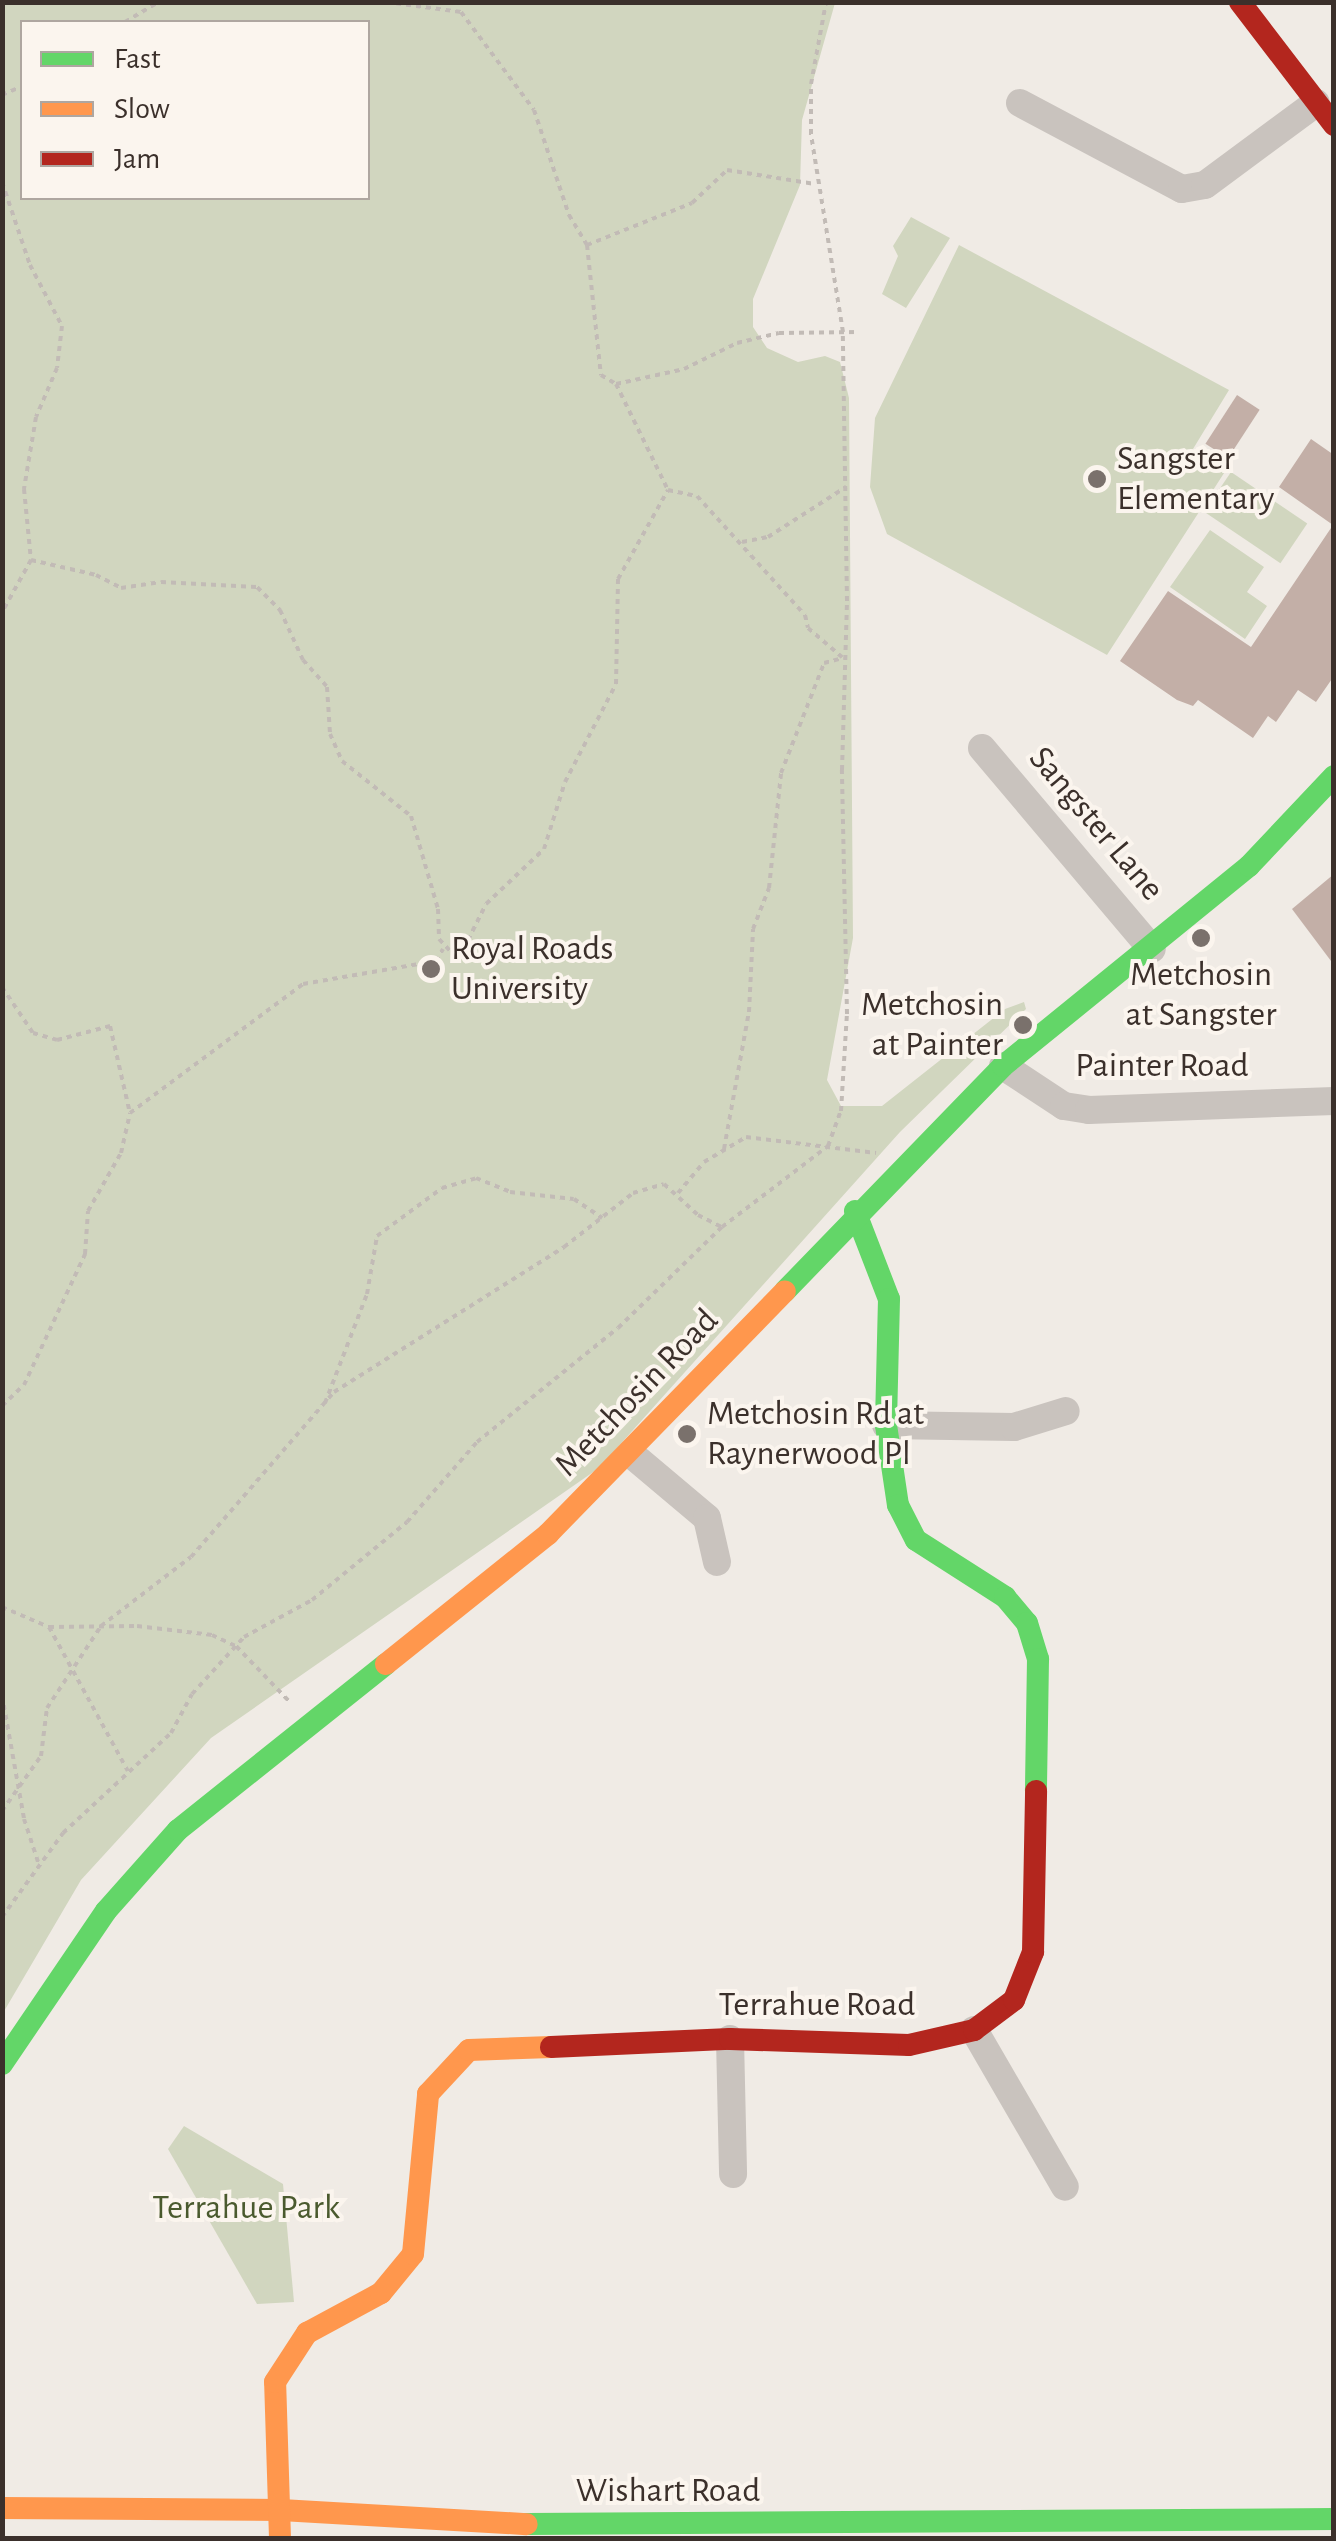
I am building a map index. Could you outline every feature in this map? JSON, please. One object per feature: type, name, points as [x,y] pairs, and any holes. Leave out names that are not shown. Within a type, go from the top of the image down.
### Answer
[{"type":"street","points":[[1020,103],[1182,189],[1205,185],[1324,114],[1240,2]]},
{"type":"street","name":"Sangster Lane","points":[[982,748],[1152,949]]},
{"type":"street","name":"Metchosin Road","points":[[2,2064],[106,1911],[178,1830],[548,1534],[632,1454],[856,1211],[1002,1066],[1152,949],[1249,866],[1334,776]]},
{"type":"street","name":"Painter Road","points":[[1002,1066],[1064,1106],[1089,1110],[1334,1101]]},
{"type":"street","name":"Terrahue Road","points":[[280,2538],[275,2382],[307,2333],[381,2293],[414,2254],[428,2094],[469,2050],[730,2039],[908,2045],[974,2030],[1014,2000],[1034,1952],[1038,1659],[1027,1623],[1005,1597],[916,1540],[898,1505],[886,1426],[888,1299],[856,1211]]},
{"type":"street","points":[[886,1426],[1014,1428],[1066,1412]]},
{"type":"street","points":[[632,1454],[707,1518],[717,1562]]},
{"type":"street","points":[[974,2030],[1064,2187]]},
{"type":"street","points":[[730,2039],[733,2174]]},
{"type":"street","name":"Wishart Road","points":[[2,2508],[281,2510],[512,2524],[735,2526],[1334,2519]]},
{"type":"path","points":[[129,20],[158,2]]},
{"type":"path","points":[[386,2],[460,12],[534,110],[569,215],[586,245],[601,375],[616,384],[668,490]]},
{"type":"path","points":[[2,1917],[39,1865],[98,1795],[171,1733],[192,1694],[236,1646],[312,1600],[407,1522],[478,1442],[618,1328],[722,1227],[828,1146],[841,1112],[847,1014],[844,332],[817,184],[811,84],[826,2]]},
{"type":"path","points":[[586,245],[692,204],[727,170],[817,184]]},
{"type":"path","points":[[2,182],[30,265],[62,326],[57,368],[36,417],[24,489],[31,560],[2,612]]},
{"type":"path","points":[[616,384],[684,369],[738,343],[779,333],[859,332]]},
{"type":"path","points":[[742,542],[768,537],[846,487]]},
{"type":"path","points":[[444,949],[452,952],[468,940],[486,904],[544,849],[566,782],[616,684],[618,579],[668,490]]},
{"type":"path","points":[[668,490],[697,496],[805,615],[808,628],[844,658]]},
{"type":"path","points":[[31,560],[96,575],[121,588],[161,582],[257,587],[280,610],[303,660],[326,687],[330,734],[342,761],[411,816],[444,949],[436,961],[303,984],[130,1113]]},
{"type":"path","points":[[724,1149],[748,1012],[753,929],[769,888],[781,773],[824,663],[844,658]]},
{"type":"path","points":[[2,988],[33,1034],[57,1040],[110,1026],[130,1113],[122,1153],[88,1211],[86,1254],[24,1384],[2,1406]]},
{"type":"path","points":[[678,1193],[724,1149],[746,1137],[876,1152],[898,1167]]},
{"type":"path","points":[[325,1402],[367,1294],[377,1236],[442,1188],[476,1178],[510,1192],[574,1199],[602,1218]]},
{"type":"path","points":[[2,1811],[41,1756],[47,1708],[101,1626],[191,1557],[325,1402],[602,1218],[633,1193],[664,1184],[698,1215],[722,1227]]},
{"type":"path","points":[[2,1607],[50,1627],[101,1626],[212,1635],[236,1646],[307,1724]]},
{"type":"path","points":[[50,1627],[128,1771]]},
{"type":"path","points":[[2,1696],[39,1865]]},
{"type":"green space","name":"Royal Roads University","points":[[3,3],[835,3],[802,120],[800,185],[753,299],[753,327],[767,348],[798,362],[825,356],[840,362],[849,398],[853,938],[827,1080],[841,1106],[882,1106],[1005,1009],[1024,1002],[1026,1009],[900,1132],[599,1468],[211,1738],[81,1880],[3,2013]]},
{"type":"green space","points":[[911,217],[950,238],[906,308],[882,294],[898,256],[893,246]]},
{"type":"green space","points":[[959,245],[1229,390],[1193,449],[1226,470],[1107,655],[887,534],[870,487],[875,418]]},
{"type":"green space","points":[[1231,472],[1307,523],[1280,563],[1204,512]]},
{"type":"green space","points":[[1210,530],[1264,567],[1247,592],[1267,606],[1245,639],[1170,587]]},
{"type":"green space","name":"Terrahue Park","points":[[184,2126],[283,2184],[294,2302],[257,2304],[168,2149]]},
{"type":"building","points":[[1237,395],[1260,410],[1228,458],[1205,444]]},
{"type":"building","points":[[1311,439],[1334,455],[1334,676],[1316,702],[1298,690],[1276,722],[1268,716],[1253,738],[1198,700],[1193,706],[1177,700],[1120,661],[1168,591],[1251,647],[1333,525],[1279,487]]},
{"type":"building","points":[[1334,874],[1334,965],[1292,909]]},
{"type":"traffic: fast","points":[[785,1291],[1003,1066],[1249,866],[1334,776]]},
{"type":"traffic: fast","points":[[855,1211],[889,1299],[886,1425],[898,1505],[916,1540],[1005,1597],[1027,1623],[1038,1659],[1036,1791]]},
{"type":"traffic: fast","points":[[2,2064],[106,1911],[178,1830],[386,1664]]},
{"type":"traffic: fast","points":[[527,2524],[1334,2519]]},
{"type":"traffic: slow","points":[[386,1664],[548,1534],[785,1291]]},
{"type":"traffic: slow","points":[[280,2538],[275,2382],[307,2333],[381,2293],[413,2254],[428,2094],[469,2050],[551,2047]]},
{"type":"traffic: slow","points":[[2,2508],[281,2510],[527,2524]]},
{"type":"traffic: jam","points":[[1240,2],[1334,125]]},
{"type":"traffic: jam","points":[[551,2047],[730,2039],[909,2045],[974,2030],[1014,2000],[1033,1952],[1036,1791]]},
{"type":"place","name":"Sangster Elementary","points":[[1097,479]]},
{"type":"place","name":"Metchosin at Sangster","points":[[1201,938]]},
{"type":"place","name":"Royal Roads University","points":[[431,969]]},
{"type":"place","name":"Metchosin at Painter","points":[[1023,1025]]},
{"type":"place","name":"Metchosin Rd at Raynerwood Pl","points":[[687,1434]]}]
